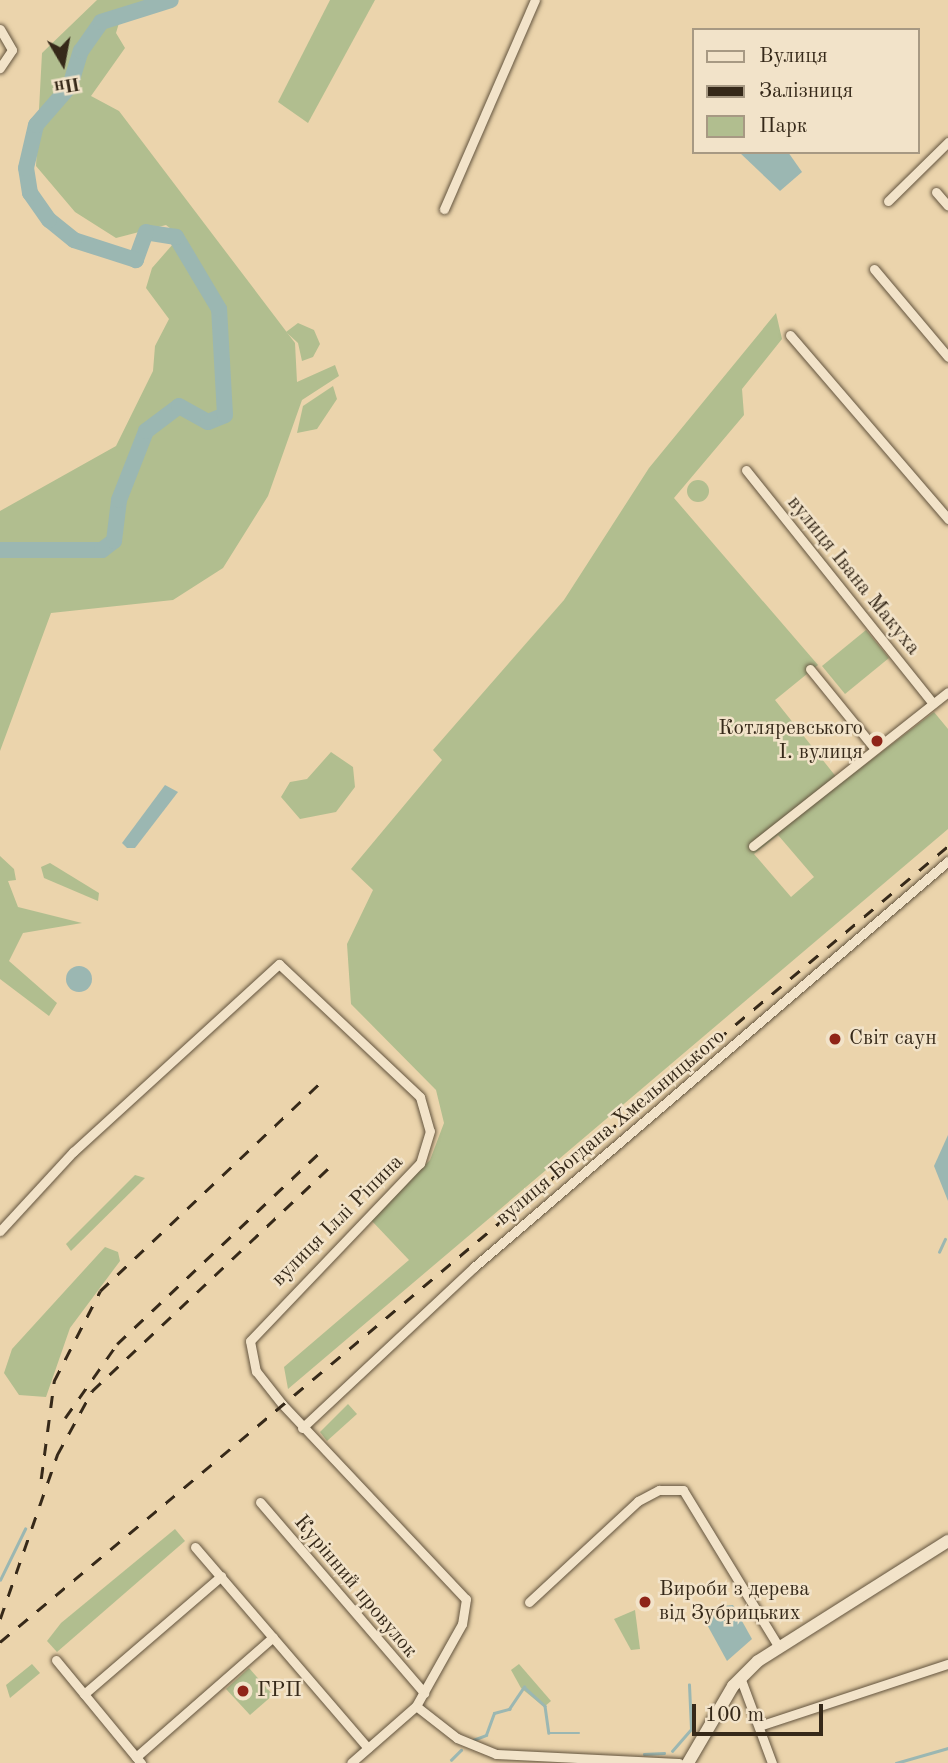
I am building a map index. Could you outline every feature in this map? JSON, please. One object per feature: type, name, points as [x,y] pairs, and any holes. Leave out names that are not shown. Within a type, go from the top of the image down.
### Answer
[{"type":"street","points":[[444,209],[535,0]]},
{"type":"street","points":[[0,29],[12,50],[0,68]]},
{"type":"street","points":[[888,201],[948,142]]},
{"type":"street","points":[[936,192],[948,206]]},
{"type":"street","points":[[874,269],[948,358]]},
{"type":"street","points":[[790,335],[948,519]]},
{"type":"street","name":"вулиця Івана Макуха","points":[[746,470],[933,703]]},
{"type":"street","points":[[810,669],[874,749]]},
{"type":"street","points":[[753,846],[948,692]]},
{"type":"street","name":"вулиця Богдана Хмельницького","points":[[302,1428],[474,1267],[948,861]]},
{"type":"street","name":"вулиця Іллі Ріпина","points":[[0,1231],[73,1152],[279,964],[412,1087],[429,1119],[420,1163],[253,1334],[256,1371],[302,1428],[460,1590],[468,1607],[424,1693]]},
{"type":"street","points":[[529,1602],[638,1502],[659,1490],[683,1490],[779,1647]]},
{"type":"street","name":"Курінний провулок","points":[[260,1502],[424,1693]]},
{"type":"street","points":[[688,1763],[740,1677],[779,1647],[948,1541]]},
{"type":"street","points":[[195,1547],[368,1748]]},
{"type":"street","points":[[84,1694],[221,1576]]},
{"type":"street","points":[[56,1660],[139,1760],[274,1637]]},
{"type":"street","points":[[759,1726],[948,1664]]},
{"type":"street","points":[[740,1677],[772,1763]]},
{"type":"street","points":[[351,1763],[415,1706],[424,1693]]},
{"type":"street","points":[[415,1706],[457,1738],[496,1754],[679,1763]]},
{"type":"green space","points":[[97,0],[156,0],[122,13],[116,33],[125,48],[91,96],[119,111],[295,343],[297,382],[335,365],[339,376],[302,400],[268,496],[223,568],[173,600],[51,613],[0,751],[0,511],[116,446],[153,371],[155,346],[169,319],[146,288],[152,268],[180,236],[166,225],[116,238],[75,212],[36,166],[42,53]]},
{"type":"green space","points":[[330,0],[375,0],[308,123],[278,102]]},
{"type":"green space","points":[[776,313],[782,339],[742,389],[744,415],[674,498],[818,665],[775,700],[841,783],[934,712],[948,729],[948,829],[288,1389],[284,1367],[409,1260],[371,1220],[430,1160],[444,1123],[436,1090],[351,1004],[347,944],[373,890],[351,869],[442,760],[433,750],[564,600],[649,468]],"holes":[[[778,835],[814,877],[791,897],[754,854]]]},
{"type":"green space","points":[[298,323],[314,330],[320,344],[313,357],[302,361],[298,343],[286,332]]},
{"type":"green space","points":[[333,386],[337,399],[317,429],[297,433],[303,406]]},
{"type":"green space","points":[[698,480],[706,483],[709,491],[706,499],[698,502],[690,499],[687,491],[690,483]]},
{"type":"green space","points":[[866,630],[889,658],[845,694],[822,666]]},
{"type":"green space","points":[[331,752],[353,767],[355,787],[336,812],[300,819],[281,797],[290,782],[307,779]]},
{"type":"green space","points":[[0,856],[14,869],[16,880],[8,881],[18,907],[82,923],[23,933],[9,961],[57,1003],[49,1016],[0,979]]},
{"type":"green space","points":[[50,863],[99,893],[98,901],[44,878],[41,867]]},
{"type":"green space","points":[[135,1175],[145,1178],[71,1251],[66,1244]]},
{"type":"green space","points":[[105,1247],[118,1252],[120,1261],[70,1328],[46,1397],[19,1395],[4,1373],[12,1349]]},
{"type":"green space","points":[[348,1404],[357,1414],[327,1441],[320,1432]]},
{"type":"green space","points":[[175,1529],[185,1541],[57,1652],[47,1641],[61,1623]]},
{"type":"green space","points":[[635,1610],[640,1649],[631,1650],[614,1619]]},
{"type":"green space","points":[[32,1664],[40,1673],[10,1698],[6,1685]]},
{"type":"green space","points":[[519,1664],[551,1701],[544,1707],[521,1688],[511,1670]]},
{"type":"green space","points":[[249,1668],[273,1695],[250,1715],[226,1689]]},
{"type":"water","points":[[741,154],[789,154],[802,172],[780,191]]},
{"type":"water","points":[[165,785],[178,792],[135,848],[127,848],[122,843]]},
{"type":"water","points":[[79,966],[88,970],[92,979],[88,988],[79,992],[70,988],[66,979],[70,970]]},
{"type":"water","points":[[948,1135],[948,1201],[934,1166]]},
{"type":"water","points":[[733,1605],[752,1639],[727,1661],[705,1621],[712,1607]]},
{"type":"waterway","points":[[0,550],[102,550],[114,541],[119,500],[146,431],[179,406],[208,422],[225,415],[219,309],[176,237],[146,232],[136,260],[74,240],[49,220],[30,193],[26,168],[36,125],[70,86],[81,51],[101,22],[171,0]]},
{"type":"waterway","points":[[939,1252],[945,1239]]},
{"type":"waterway","points":[[0,1580],[25,1529]]},
{"type":"waterway","points":[[672,1751],[691,1729],[689,1685]]},
{"type":"waterway","points":[[473,1740],[486,1735],[494,1713],[509,1709],[524,1687],[545,1706],[549,1733],[579,1733]]},
{"type":"waterway","points":[[896,1763],[948,1748]]},
{"type":"waterway","points":[[451,1760],[461,1750]]},
{"type":"waterway","points":[[644,1754],[664,1753]]},
{"type":"railway","points":[[0,1642],[948,846]]},
{"type":"railway","points":[[41,1479],[54,1381],[100,1291],[320,1083]]},
{"type":"railway","points":[[65,1418],[117,1344],[318,1154]]},
{"type":"railway","points":[[0,1619],[57,1455],[92,1391],[330,1167]]},
{"type":"place","name":"Котляревського І. вулиця","points":[[877,741]]},
{"type":"place","name":"Світ саун","points":[[835,1039]]},
{"type":"place","name":"Вироби з дерева від Зубрицьких","points":[[645,1602]]},
{"type":"place","name":"ГРП","points":[[243,1691]]}]
